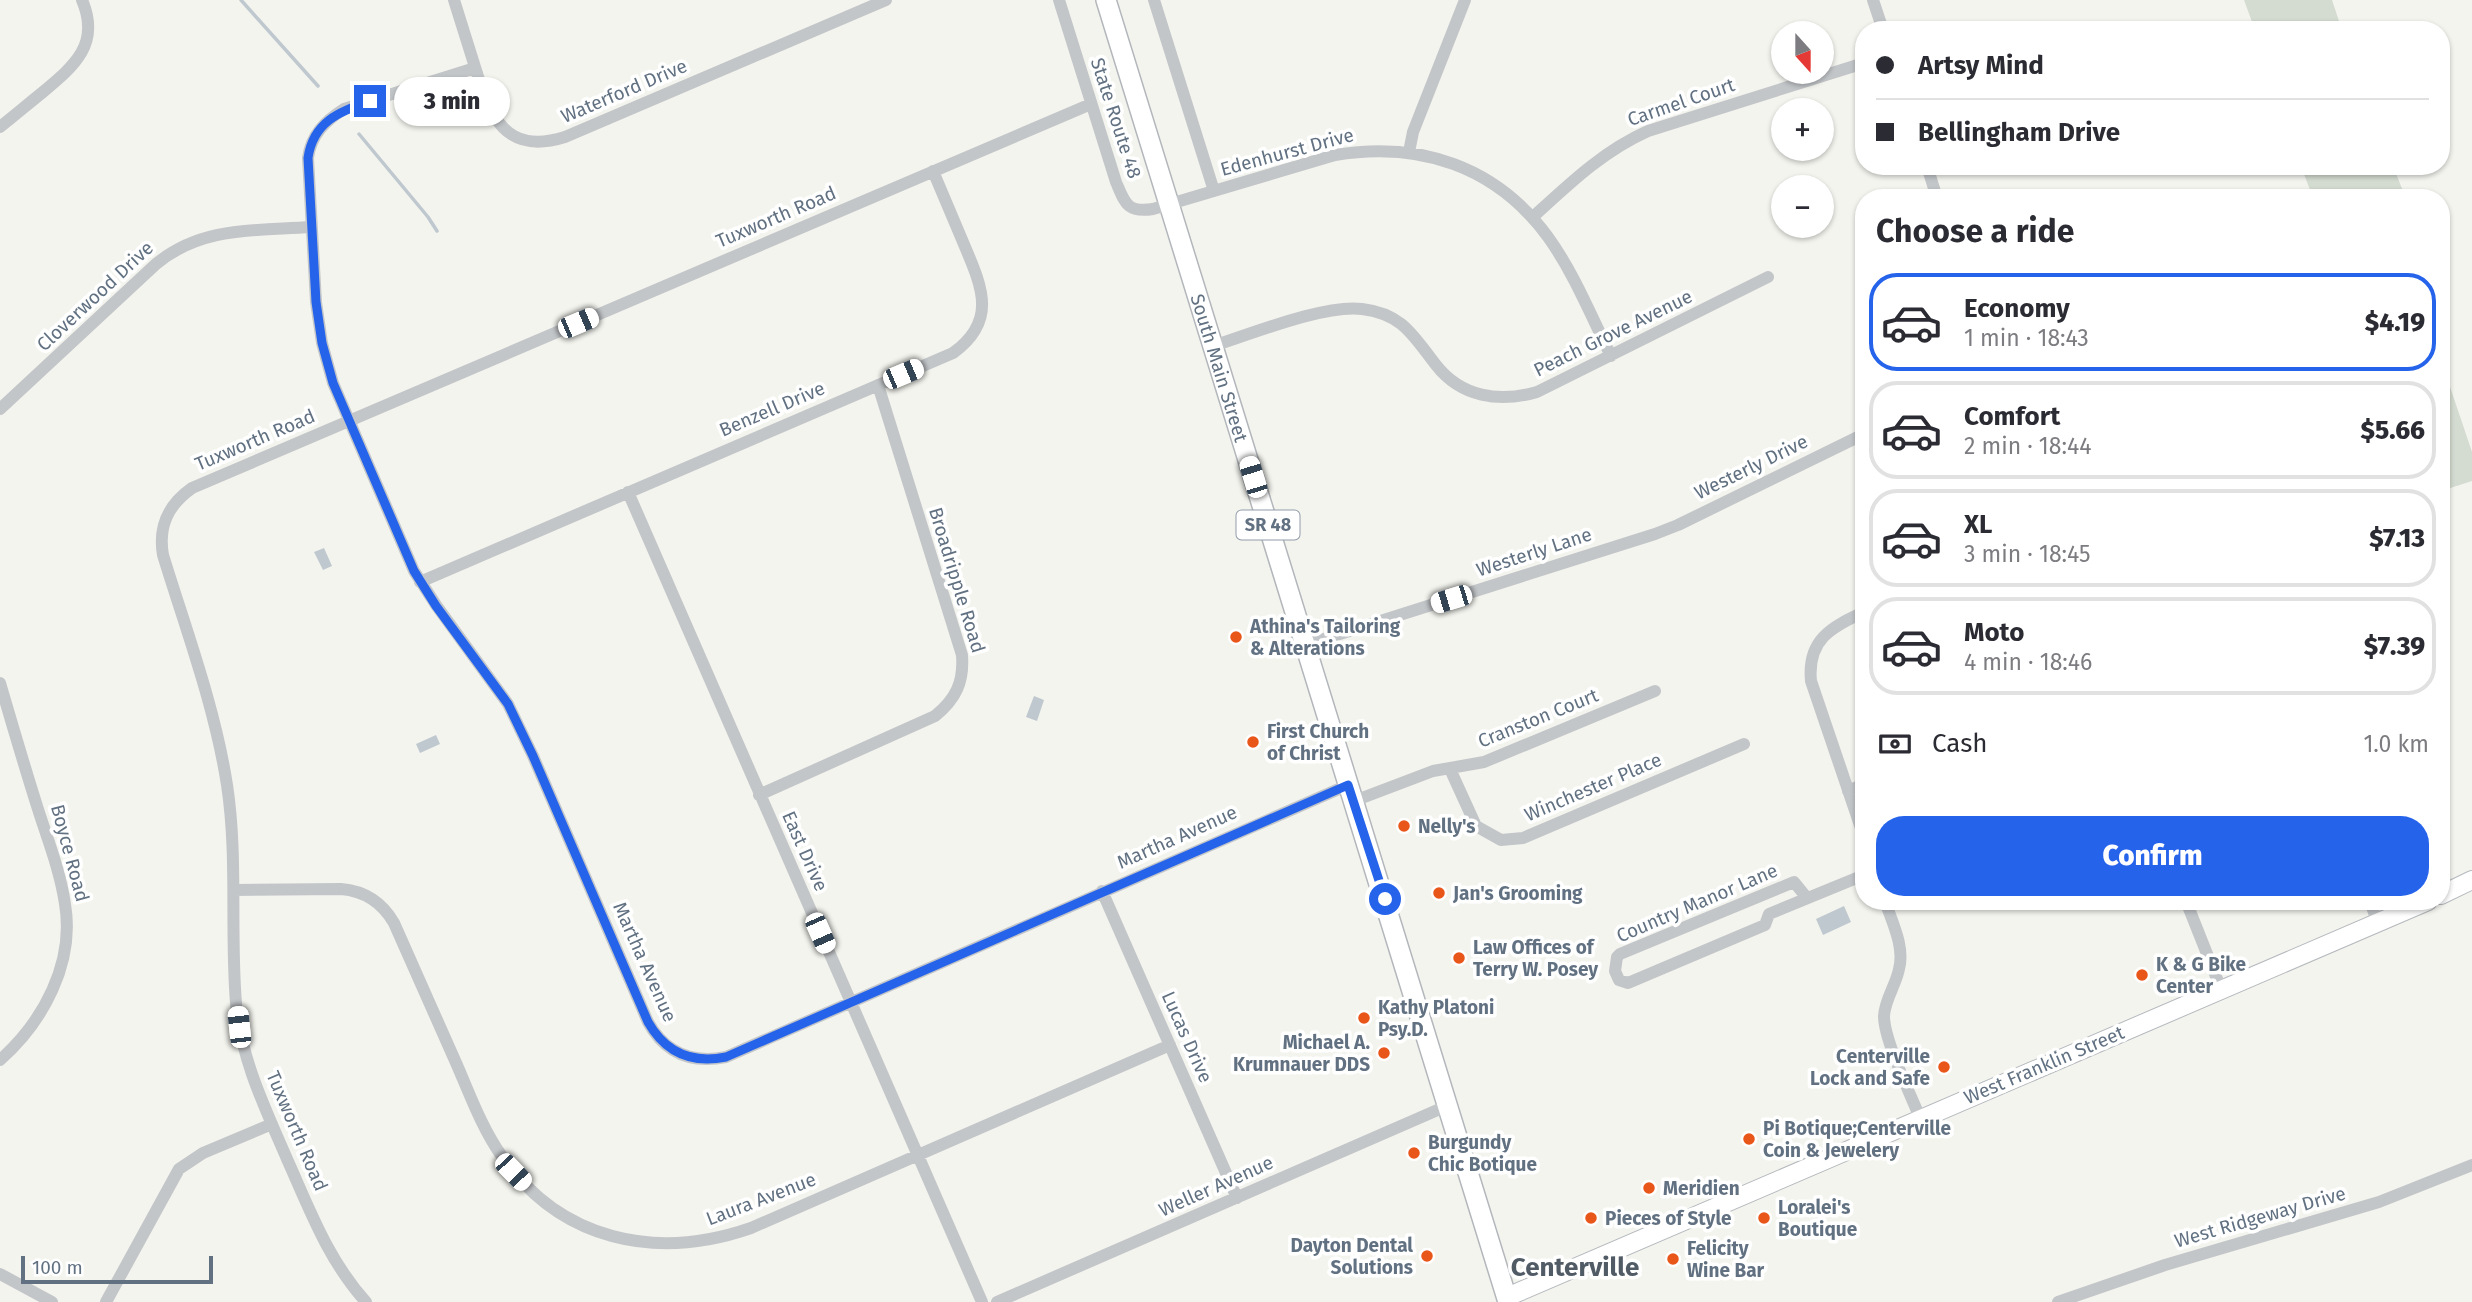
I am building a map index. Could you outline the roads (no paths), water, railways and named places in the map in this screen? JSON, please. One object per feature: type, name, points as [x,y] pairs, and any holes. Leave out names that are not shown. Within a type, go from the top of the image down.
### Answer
[{"type":"main road","name":"South Main Street","points":[[1105,0],[1508,1300]]},
{"type":"main road","points":[[2450,891],[2472,880]]},
{"type":"main road","name":"West Franklin Street","points":[[1508,1300],[1920,1118],[2408,910]]},
{"type":"street","points":[[0,127],[76,62],[87,38],[88,21],[82,0]]},
{"type":"street","name":"Waterford Drive","points":[[454,0],[487,106],[504,128],[526,140],[552,141],[886,0]]},
{"type":"street","name":"State Route 48","points":[[1059,0],[1115,182],[1124,201],[1134,209],[1144,210],[1169,204]]},
{"type":"street","points":[[1154,0],[1214,191]]},
{"type":"street","points":[[1873,0],[1879,21]]},
{"type":"street","points":[[1409,152],[1413,132],[1462,1]]},
{"type":"street","name":"Carmel Court","points":[[1533,217],[1590,166],[1629,139],[1855,66]]},
{"type":"street","name":"Martha Avenue","points":[[475,68],[344,109],[321,127],[308,158],[316,302],[322,343],[333,383],[402,547],[420,582],[508,704],[648,1022],[662,1042],[686,1057],[726,1057],[1102,891],[1351,793]]},
{"type":"street","name":"Tuxworth Road","points":[[366,1302],[325,1245],[253,1079],[239,1027],[231,816],[221,753],[163,555],[162,529],[172,505],[192,488],[1091,104]]},
{"type":"street","name":"Edenhurst Drive","points":[[1169,204],[1335,155],[1362,150],[1409,152],[1455,164],[1506,192],[1533,217],[1560,255],[1611,356]]},
{"type":"street","name":"Benzell Drive","points":[[420,582],[953,353],[971,337],[982,315],[984,301],[979,279],[933,171]]},
{"type":"street","name":"Cloverwood Drive","points":[[0,410],[156,264],[183,245],[218,234],[312,227]]},
{"type":"street","name":"Peach Grove Avenue","points":[[1213,346],[1330,310],[1364,309],[1378,312],[1404,326],[1418,339],[1437,366],[1462,387],[1476,394],[1504,399],[1537,393],[1768,277]]},
{"type":"street","name":"Broadripple Road","points":[[760,794],[935,716],[947,706],[960,684],[962,655],[878,385]]},
{"type":"street","name":"Westerly Drive","points":[[1655,534],[1855,437]]},
{"type":"street","name":"East Drive","points":[[628,492],[982,1302]]},
{"type":"street","name":"Westerly Lane","points":[[1305,645],[1655,534]]},
{"type":"street","points":[[1855,616],[1832,628],[1816,648],[1812,660],[1811,681],[1855,811]]},
{"type":"street","name":"Boyce Road","points":[[0,683],[59,875],[66,918],[60,970],[54,988],[29,1032],[0,1060]]},
{"type":"street","name":"Cranston Court","points":[[1351,793],[1433,771],[1484,762],[1655,691]]},
{"type":"street","name":"Winchester Place","points":[[1450,769],[1476,826],[1501,840],[1523,838],[1744,744]]},
{"type":"street","points":[[1848,791],[1855,788]]},
{"type":"street","name":"Country Manor Lane","points":[[1807,898],[1794,882],[1620,954],[1615,971],[1619,980],[1628,984],[1765,925],[1769,914],[1855,879]]},
{"type":"street","name":"Laura Avenue","points":[[234,890],[352,890],[366,895],[387,910],[486,1132],[500,1155],[528,1187],[554,1210],[593,1230],[634,1242],[658,1244],[709,1241],[751,1228],[1170,1045]]},
{"type":"street","name":"Lucas Drive","points":[[1102,891],[1237,1198]]},
{"type":"street","points":[[1888,910],[1901,960],[1887,999],[1885,1024],[1920,1118]]},
{"type":"street","points":[[2190,910],[2221,989]]},
{"type":"street","points":[[2373,910],[2378,924]]},
{"type":"street","name":"Weller Avenue","points":[[998,1302],[1449,1105]]},
{"type":"street","points":[[106,1302],[179,1169],[202,1153],[272,1124]]},
{"type":"street","name":"West Ridgeway Drive","points":[[2058,1302],[2165,1265],[2379,1202],[2472,1166]]},
{"type":"street","points":[[0,1274],[52,1302]]},
{"type":"waterway","points":[[241,0],[318,86]]},
{"type":"waterway","points":[[359,134],[437,231]]},
{"type":"place","name":"Athina's Tailoring & Alterations","points":[[1236,637]]},
{"type":"place","name":"First Church of Christ","points":[[1253,742]]},
{"type":"place","name":"Nelly's","points":[[1404,826]]},
{"type":"place","name":"Jan's Grooming","points":[[1439,893]]},
{"type":"place","name":"Law Offices of Terry W. Posey","points":[[1459,958]]},
{"type":"place","name":"K & G Bike Center","points":[[2142,975]]},
{"type":"place","name":"Kathy Platoni Psy.D.","points":[[1364,1018]]},
{"type":"place","name":"Michael A. Krumnauer DDS","points":[[1384,1053]]},
{"type":"place","name":"Centerville Lock and Safe","points":[[1944,1067]]},
{"type":"place","name":"Pi Botique;Centerville Coin & Jewelery","points":[[1749,1139]]},
{"type":"place","name":"Burgundy Chic Botique","points":[[1414,1153]]},
{"type":"place","name":"Meridien","points":[[1649,1188]]},
{"type":"place","name":"Pieces of Style","points":[[1591,1218]]},
{"type":"place","name":"Loralei's Boutique","points":[[1764,1218]]},
{"type":"place","name":"Dayton Dental Solutions","points":[[1427,1256]]},
{"type":"place","name":"Felicity Wine Bar","points":[[1673,1259]]},
{"type":"district","name":"Centerville","points":[[1575,1267]]}]
